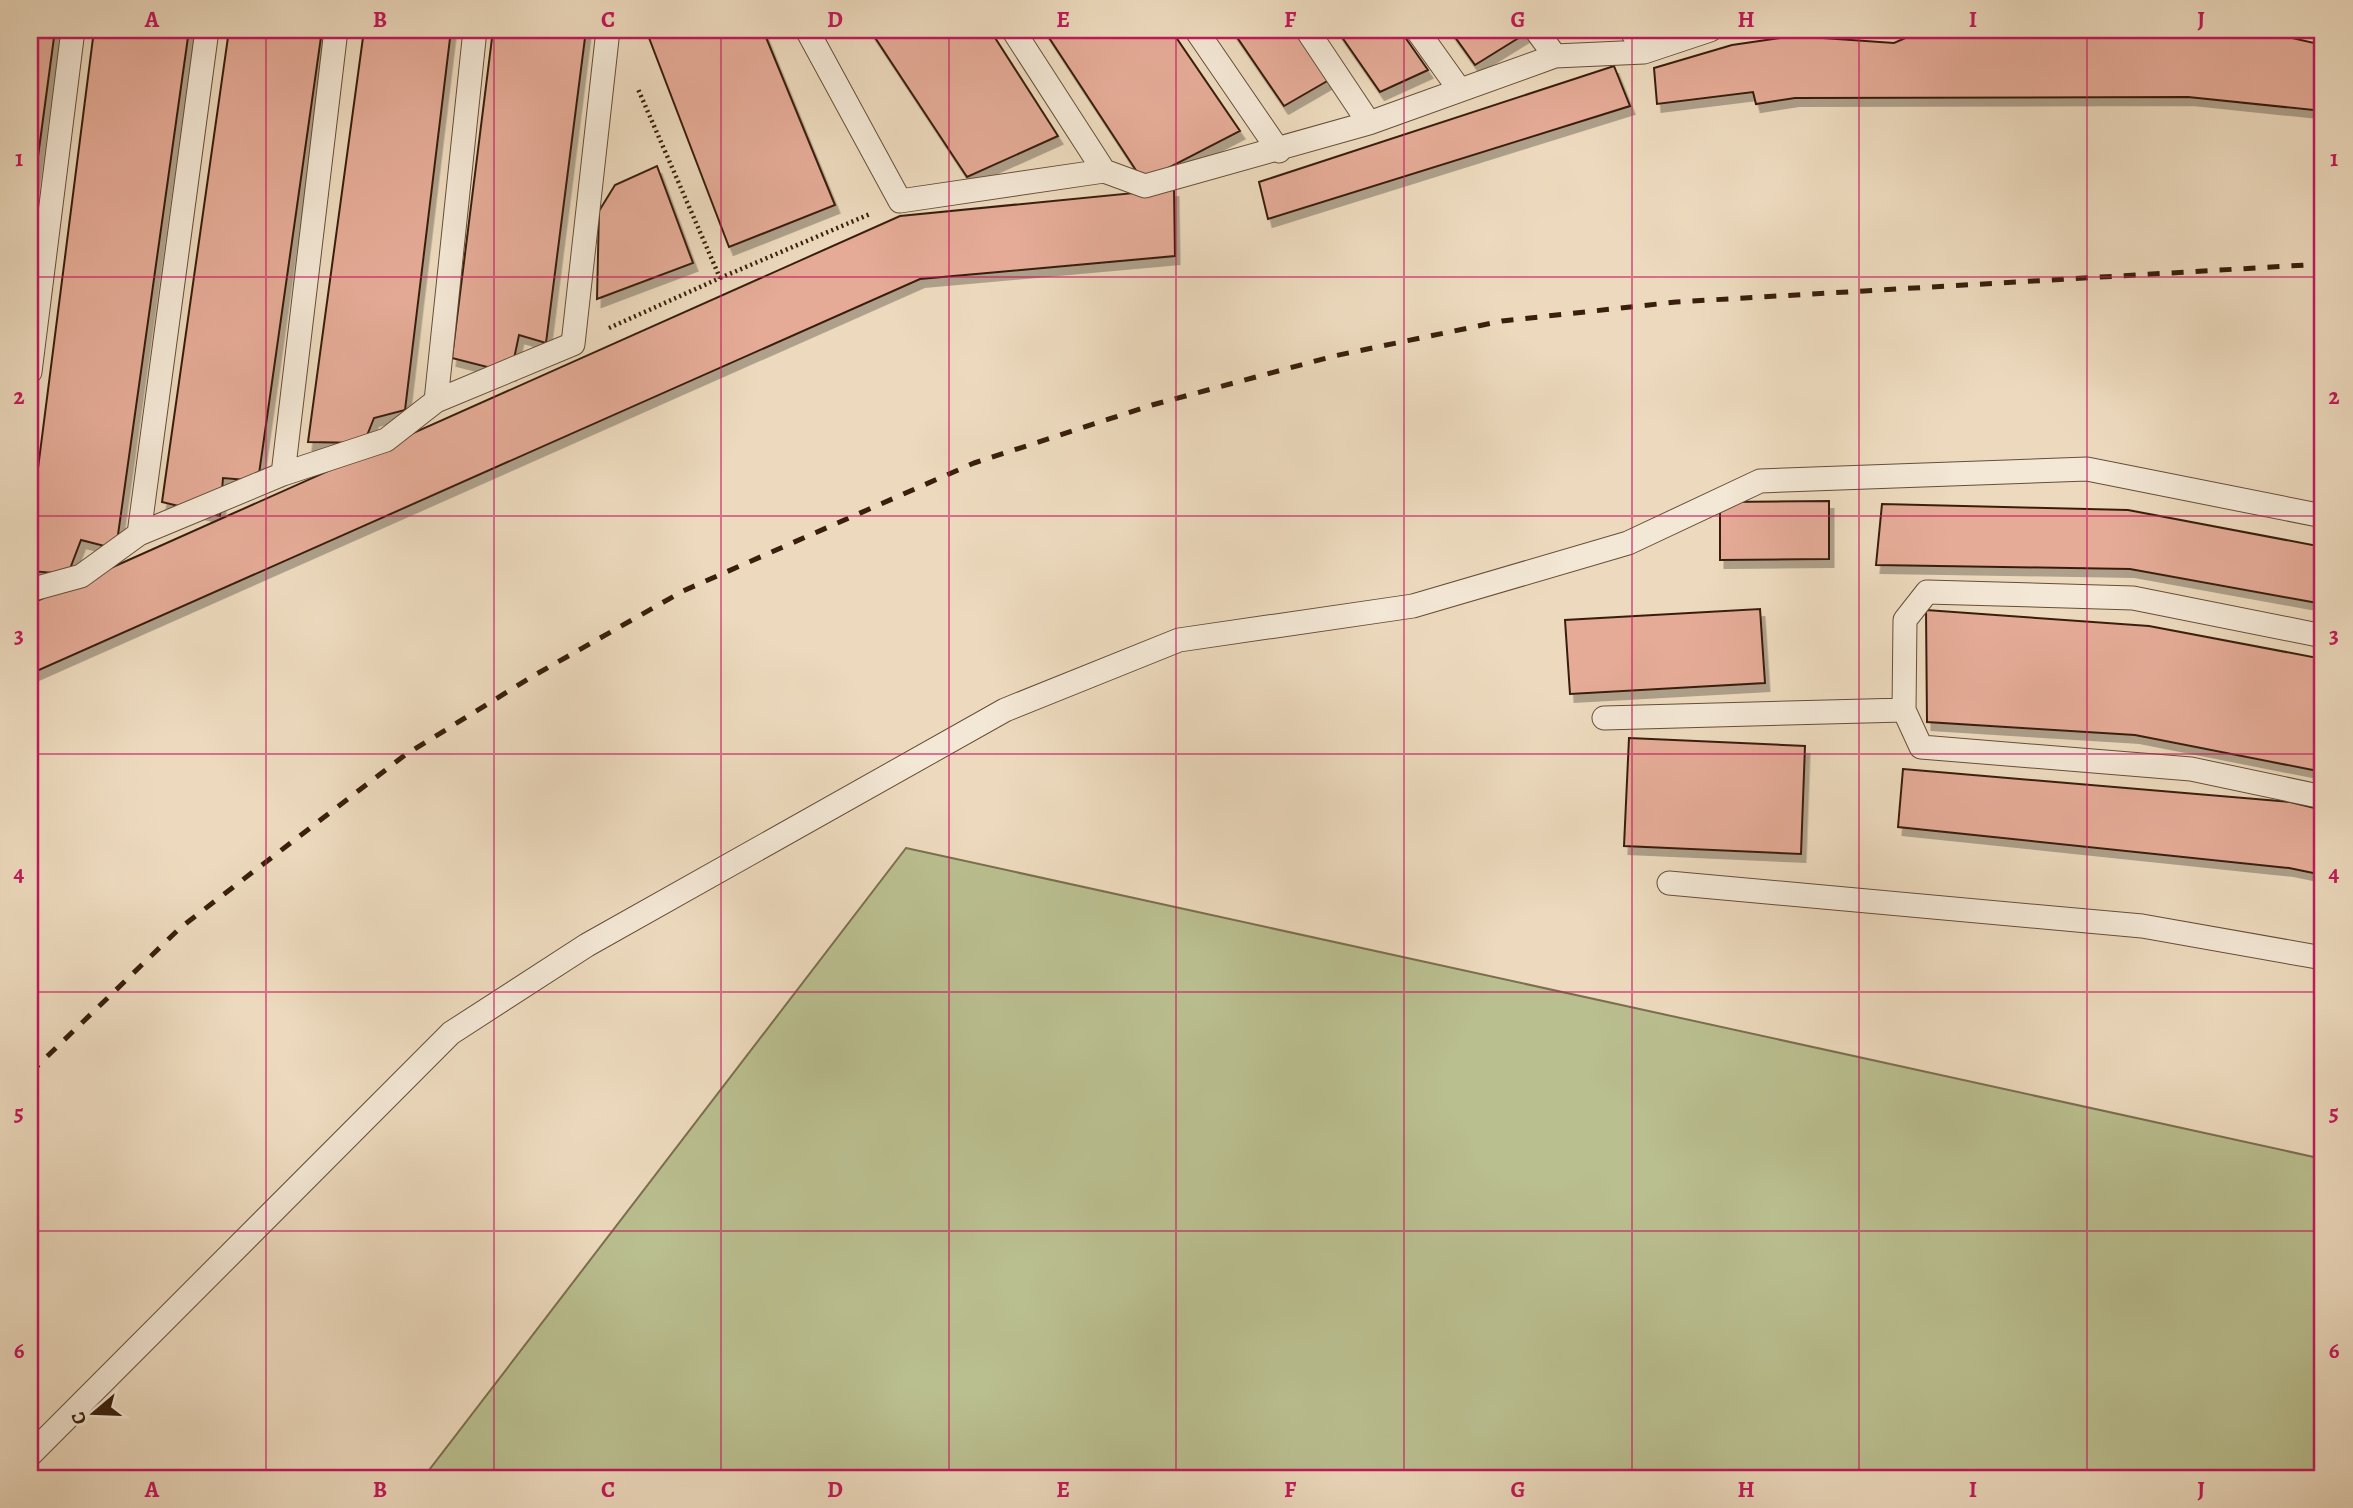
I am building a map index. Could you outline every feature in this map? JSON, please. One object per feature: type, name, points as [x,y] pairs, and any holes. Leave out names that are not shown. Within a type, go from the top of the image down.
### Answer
[{"type":"lane","points":[[30,372],[73,30]]},
{"type":"lane","points":[[139,534],[207,30]]},
{"type":"lane","points":[[283,474],[336,30]]},
{"type":"lane","points":[[436,401],[475,30]]},
{"type":"lane","points":[[30,590],[81,576],[139,534],[283,474],[386,440],[436,401],[573,344],[608,30]]},
{"type":"lane","points":[[807,30],[900,201],[1104,171],[1145,186],[1279,151],[1369,123],[1555,56],[1644,52],[1710,30]]},
{"type":"lane","points":[[1013,30],[1104,171]]},
{"type":"lane","points":[[1196,30],[1279,151]]},
{"type":"lane","points":[[1307,30],[1369,123]]},
{"type":"lane","points":[[1417,30],[1459,89]]},
{"type":"lane","points":[[1536,30],[1555,56]]},
{"type":"lane","points":[[1632,30],[1644,52]]},
{"type":"lane","points":[[30,1455],[451,1033],[587,945],[1004,710],[1178,640],[1413,606],[1628,543],[1760,481],[2087,469],[2323,516]]},
{"type":"lane","points":[[2323,636],[2133,598],[1927,592],[1905,620],[1903,710],[1921,747],[2191,769],[2323,797]]},
{"type":"lane","points":[[1604,718],[1903,710]]},
{"type":"lane","points":[[1669,883],[2142,926],[2323,958]]},
{"type":"path","points":[[634,79],[719,278]]},
{"type":"path","points":[[573,344],[900,201]]},
{"type":"green space","points":[[906,848],[2323,1159],[2323,1478],[423,1478]]},
{"type":"building","points":[[30,30],[55,30],[30,216]]},
{"type":"building","points":[[94,30],[189,30],[116,549],[81,540],[68,574],[30,571],[30,531]]},
{"type":"building","points":[[229,30],[322,30],[258,481],[223,478],[220,516],[162,502]]},
{"type":"building","points":[[364,30],[451,30],[405,410],[374,418],[364,443],[308,442]]},
{"type":"building","points":[[493,30],[586,30],[546,343],[519,335],[511,373],[452,358]]},
{"type":"building","points":[[646,30],[763,30],[835,205],[729,247]]},
{"type":"building","points":[[870,30],[990,30],[1058,136],[967,177]]},
{"type":"building","points":[[1044,30],[1171,30],[1240,131],[1143,181]]},
{"type":"building","points":[[1232,30],[1295,30],[1329,80],[1284,106]]},
{"type":"building","points":[[1337,30],[1400,30],[1428,70],[1380,92]]},
{"type":"building","points":[[1450,30],[1522,30],[1525,34],[1475,65]]},
{"type":"building","points":[[1924,30],[2257,30],[2323,45],[2323,111],[2188,97],[1795,98],[1756,104],[1753,92],[1657,104],[1654,68],[1732,45],[1794,36],[1894,43]]},
{"type":"building","points":[[1614,66],[1630,106],[1268,219],[1259,182]]},
{"type":"building","points":[[657,166],[693,263],[597,299],[599,211],[615,185]]},
{"type":"building","points":[[1174,189],[1175,256],[920,279],[30,674],[30,604],[900,216]]},
{"type":"building","points":[[1829,501],[1829,559],[1720,560],[1720,502]]},
{"type":"building","points":[[1882,504],[2128,510],[2323,547],[2323,604],[2130,569],[1876,565]]},
{"type":"building","points":[[1760,609],[1765,683],[1570,694],[1565,620]]},
{"type":"building","points":[[1926,610],[2149,626],[2323,659],[2323,772],[2135,735],[1927,722]]},
{"type":"building","points":[[1629,738],[1805,746],[1801,854],[1624,846]]},
{"type":"building","points":[[1903,769],[2290,802],[2323,810],[2323,875],[2289,868],[1898,827]]},
{"type":"railway","points":[[30,1073],[180,928],[405,755],[533,676],[683,591],[974,463],[1152,405],[1334,356],[1502,321],[1676,302],[2323,264]]}]
